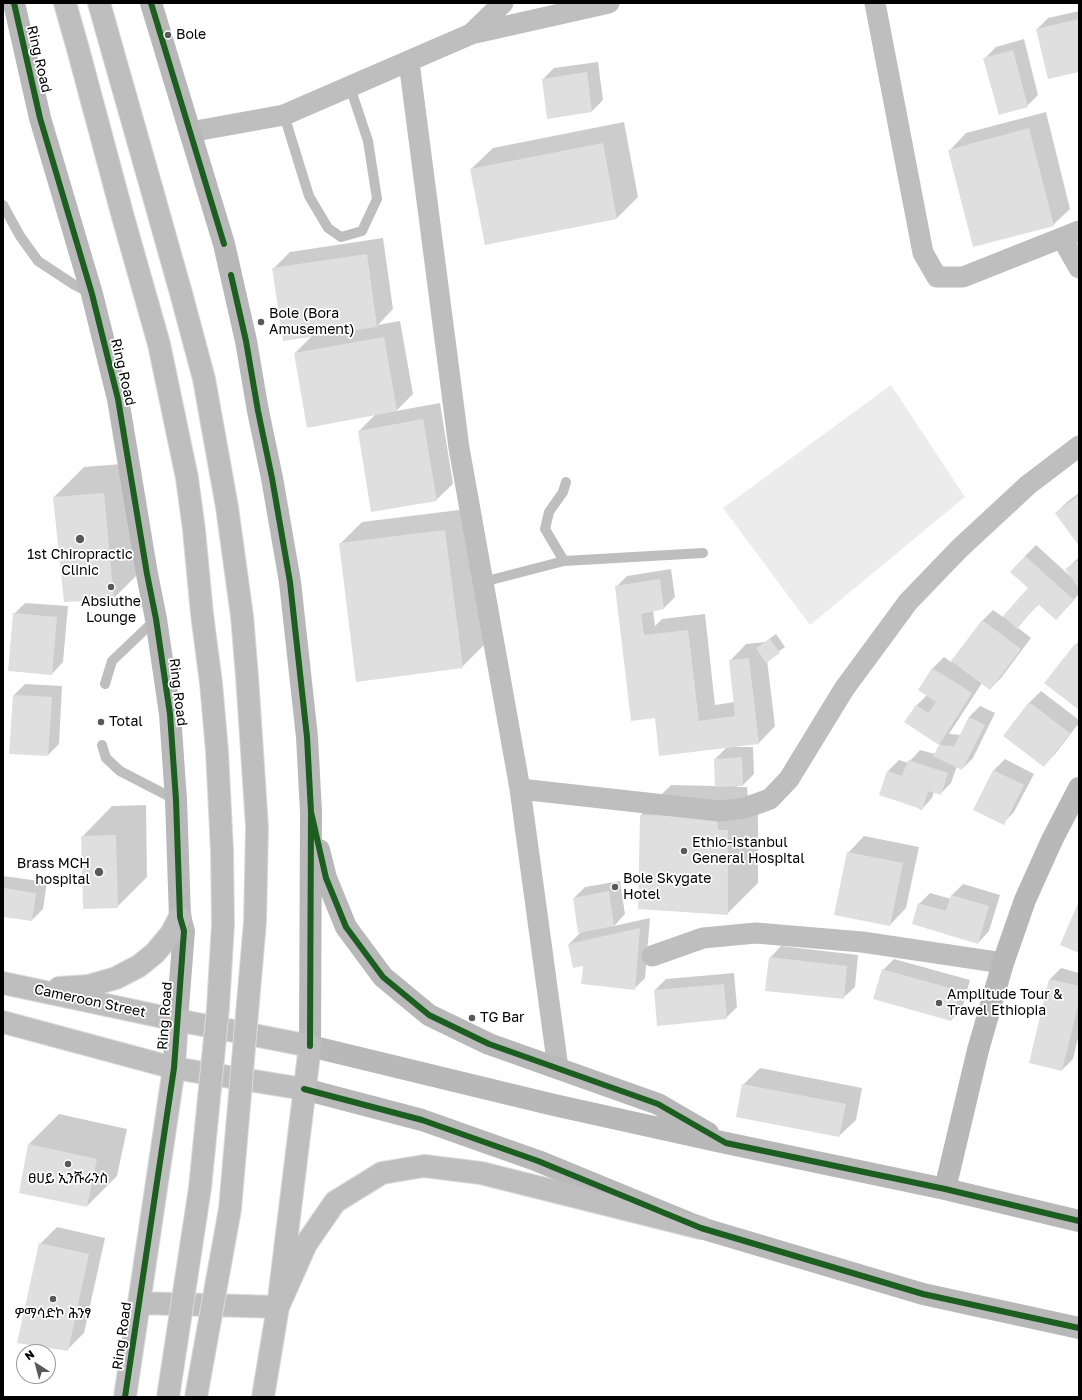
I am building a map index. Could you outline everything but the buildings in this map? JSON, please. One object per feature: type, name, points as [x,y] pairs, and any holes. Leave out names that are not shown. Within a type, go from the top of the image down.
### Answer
[{"type":"main road","points":[[65,3],[159,344],[182,454],[194,530],[217,751],[222,851],[223,924],[218,1008],[200,1188],[168,1397]]},
{"type":"main road","points":[[99,3],[204,379],[227,507],[242,616],[247,676],[257,827],[255,922],[230,1209],[196,1397]]},
{"type":"main road","points":[[11,985],[57,988],[88,986],[116,978],[139,966],[155,953],[170,934],[180,917]]},
{"type":"main road","name":"Cameroon Street","points":[[11,985],[310,1046]]},
{"type":"main road","name":"Ring Road","points":[[125,1397],[174,1068],[177,1020]]},
{"type":"main road","points":[[3,1022],[174,1068],[304,1089]]},
{"type":"main road","points":[[263,1397],[278,1307],[310,1046]]},
{"type":"main road","points":[[278,1307],[306,1244],[335,1202],[382,1173],[424,1166],[481,1173],[701,1228]]},
{"type":"main road","points":[[138,1303],[278,1307]]},
{"type":"street","name":"Ring Road","points":[[14,3],[40,118],[92,294],[118,399],[147,574],[156,619],[170,714],[176,800],[180,917],[184,931],[177,1020]]},
{"type":"street","points":[[151,3],[224,244],[243,326],[290,582],[307,737],[311,812],[310,1046],[554,1105],[945,1189],[1079,1221]]},
{"type":"street","points":[[471,34],[503,3]]},
{"type":"street","points":[[190,132],[284,115],[471,34],[609,3]]},
{"type":"street","points":[[875,3],[923,253],[937,277],[963,277],[1070,234],[1079,268]]},
{"type":"street","points":[[409,62],[459,448],[520,789],[558,1068]]},
{"type":"street","points":[[520,789],[719,811],[745,808],[770,799],[789,779],[844,689],[908,602],[960,548],[1028,485],[1079,446]]},
{"type":"street","points":[[945,1189],[978,1050],[1003,963],[1025,900],[1052,840],[1079,788]]},
{"type":"street","points":[[311,812],[326,878],[346,927],[383,977],[429,1015],[489,1044],[658,1104],[726,1143]]},
{"type":"street","points":[[652,956],[703,938],[756,933],[862,942],[1003,963]]},
{"type":"street","points":[[304,1089],[429,1123],[538,1161],[701,1228],[922,1294],[1079,1328]]},
{"type":"lane","points":[[284,115],[309,196],[328,228],[340,237],[362,231],[377,199],[368,141],[350,87]]},
{"type":"lane","points":[[3,205],[20,236],[38,261],[73,284],[92,294]]},
{"type":"lane","points":[[564,561],[545,529],[549,512],[563,492],[566,482]]},
{"type":"lane","points":[[483,582],[564,561],[703,553]]},
{"type":"lane","points":[[105,684],[112,661],[156,619]]},
{"type":"lane","points":[[102,745],[106,758],[120,771],[176,800]]},
{"type":"shaded area","points":[[891,385],[965,497],[810,625],[723,508]]},
{"type":"cycle path","points":[[14,3],[40,118],[92,294],[118,399],[147,574],[156,619],[170,714],[176,800],[180,917],[184,931],[174,1068],[125,1397]]},
{"type":"cycle path","points":[[151,3],[224,244]]},
{"type":"cycle path","points":[[231,275],[246,341],[290,582],[307,737],[311,812],[310,1046]]},
{"type":"cycle path","points":[[311,812],[326,878],[346,927],[383,977],[429,1015],[489,1044],[658,1104],[726,1143],[945,1189],[1079,1221]]},
{"type":"cycle path","points":[[304,1089],[422,1120],[538,1161],[701,1228],[923,1294],[1079,1328]]},
{"type":"place","name":"Bole","points":[[168,35]]},
{"type":"place","name":"Bole (Bora Amusement)","points":[[261,322]]},
{"type":"place","name":"1st Chiropractic Clinic","points":[[80,539]]},
{"type":"place","name":"Absiuthe Lounge","points":[[111,587]]},
{"type":"place","name":"Total","points":[[101,722]]},
{"type":"place","name":"Ethio-Istanbul General Hospital","points":[[684,851]]},
{"type":"place","name":"Brass MCH hospital","points":[[99,872]]},
{"type":"place","name":"Bole Skygate Hotel","points":[[615,887]]},
{"type":"place","name":"Amplitude Tour & Travel Ethiopia","points":[[939,1003]]},
{"type":"place","name":"TG Bar","points":[[472,1018]]},
{"type":"place","name":"ፀሀይ ኢንሹራንስ","points":[[68,1164]]},
{"type":"place","name":"ዎማሳድኮ ሕንፃ","points":[[53,1299]]}]
